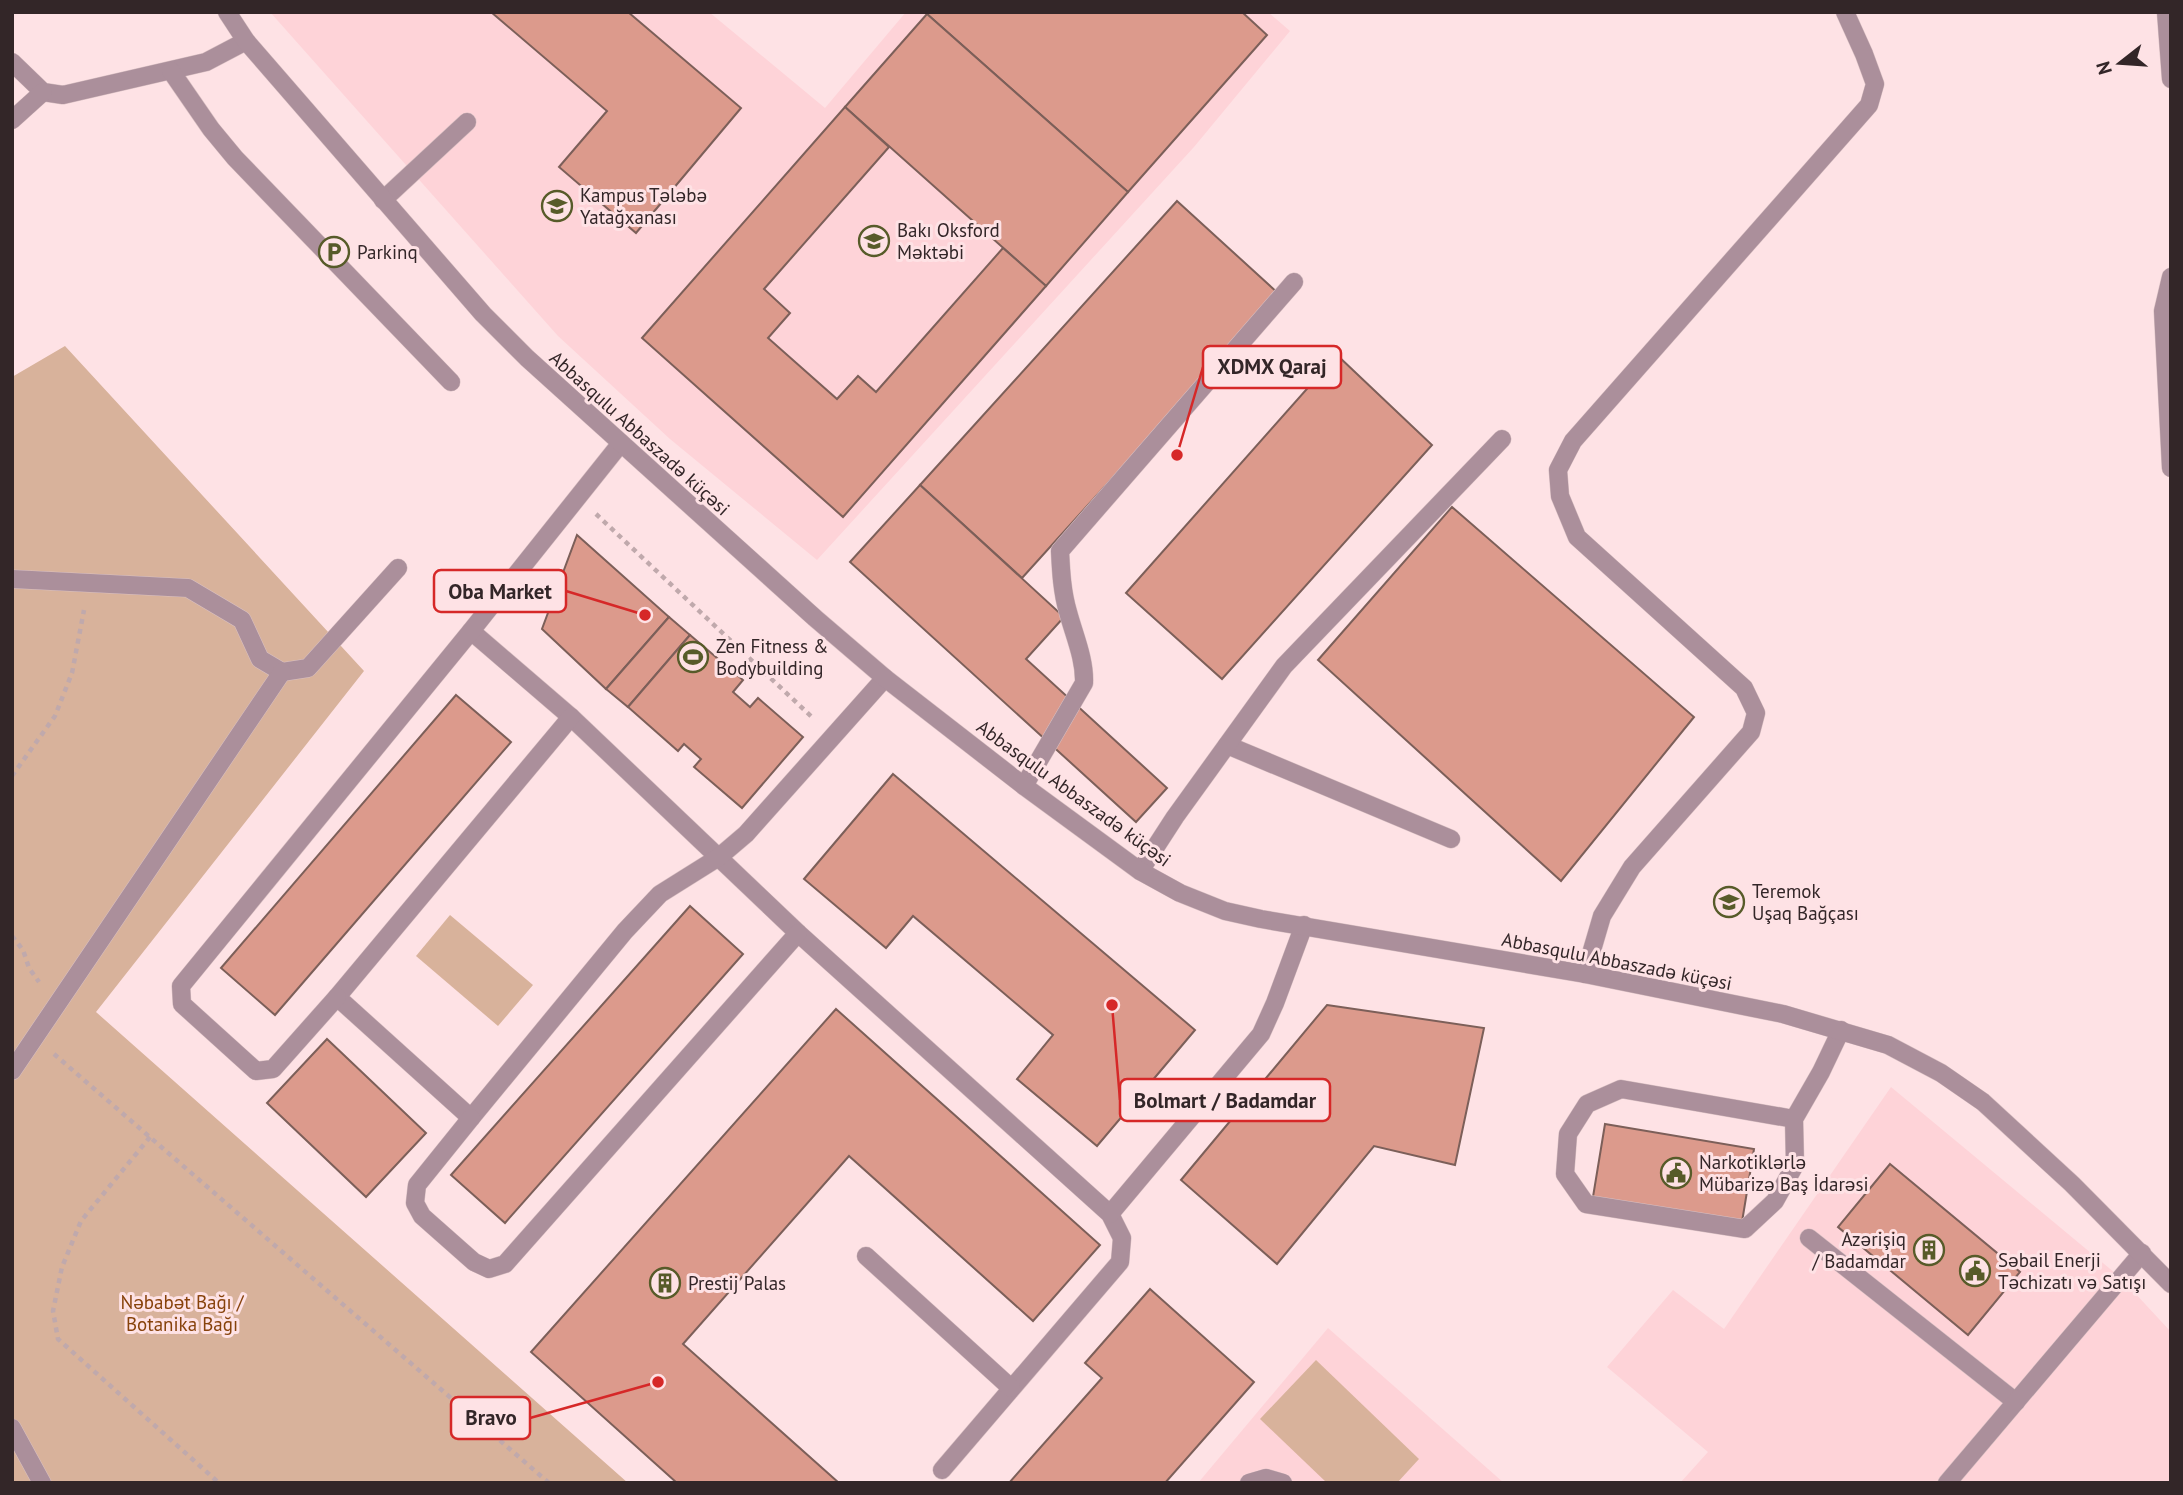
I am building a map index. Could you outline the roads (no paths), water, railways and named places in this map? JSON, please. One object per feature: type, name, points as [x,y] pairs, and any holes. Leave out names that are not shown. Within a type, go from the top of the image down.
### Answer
[{"type":"street","name":"Abbasqulu Abbaszadə küçəsi","points":[[227,12],[246,41],[383,200],[482,313],[527,358],[885,678],[1024,786],[1140,871],[1180,893],[1226,911],[1585,974],[1783,1014],[1888,1045],[1941,1073],[1983,1102],[2031,1144],[2171,1284]]},
{"type":"street","points":[[1585,974],[1602,916],[1617,888],[1632,867],[1751,732],[1756,713],[1744,688],[1577,537],[1560,496],[1558,470],[1573,441],[1869,105],[1875,84],[1845,12]]},
{"type":"street","points":[[2166,12],[2171,79]]},
{"type":"street","points":[[12,62],[43,92],[63,95],[205,62],[246,41]]},
{"type":"street","points":[[172,71],[211,129],[235,158],[450,382]]},
{"type":"street","points":[[12,120],[43,92]]},
{"type":"street","points":[[383,200],[467,122]]},
{"type":"street","points":[[2171,277],[2163,311],[2171,468]]},
{"type":"street","points":[[1024,786],[1084,683],[1084,669],[1062,581],[1060,551],[1294,282]]},
{"type":"street","points":[[1140,871],[1175,817],[1284,666],[1502,439]]},
{"type":"street","points":[[571,717],[337,998],[272,1069],[256,1071],[182,1004],[181,986],[621,443]]},
{"type":"street","points":[[12,579],[188,588],[242,620],[260,659],[282,672],[309,668],[398,568]]},
{"type":"street","points":[[471,631],[571,717],[798,933],[1110,1214],[1122,1238],[1120,1262],[942,1470]]},
{"type":"street","points":[[12,1071],[282,672]]},
{"type":"street","points":[[798,933],[505,1264],[489,1269],[474,1262],[422,1216],[415,1203],[418,1185],[625,931],[660,894],[719,857],[746,834],[885,678]]},
{"type":"street","points":[[1227,745],[1451,839]]},
{"type":"street","points":[[1110,1214],[1261,1034],[1304,925]]},
{"type":"street","points":[[337,998],[471,1118]]},
{"type":"street","points":[[1794,1119],[1621,1088],[1587,1104],[1568,1134],[1565,1174],[1586,1204],[1745,1229],[1775,1201],[1794,1165],[1794,1119],[1841,1030]]},
{"type":"street","points":[[1809,1238],[2015,1402]]},
{"type":"street","points":[[1947,1483],[2142,1253]]},
{"type":"street","points":[[866,1256],[1011,1388]]},
{"type":"street","points":[[12,1428],[42,1483]]},
{"type":"street","points":[[1250,1483],[1266,1478],[1283,1483]]},
{"type":"place","name":"Kampus Tələbə Yatağxanası","points":[[557,206]]},
{"type":"place","name":"Bakı Oksford Məktəbi","points":[[874,241]]},
{"type":"place","name":"Parkinq","points":[[334,252]]},
{"type":"place","name":"XDMX Qaraj","points":[[1177,455]]},
{"type":"place","name":"Oba Market","points":[[645,615]]},
{"type":"place","name":"Zen Fitness & Bodybuilding","points":[[693,657]]},
{"type":"place","name":"Teremok Uşaq Bağçası","points":[[1729,902]]},
{"type":"place","name":"Bolmart / Badamdar","points":[[1112,1005]]},
{"type":"place","name":"Narkotiklərlə Mübarizə Baş İdarəsi","points":[[1676,1173]]},
{"type":"place","name":"Azərişiq / Badamdar","points":[[1929,1250]]},
{"type":"place","name":"Səbail Enerji Təchizatı və Satışı","points":[[1975,1271]]},
{"type":"place","name":"Prestij Palas","points":[[665,1283]]},
{"type":"place","name":"Bravo","points":[[658,1382]]},
{"type":"park label","name":"Nəbabət Bağı / Botanika Bağı","points":[[182,1313]]}]
